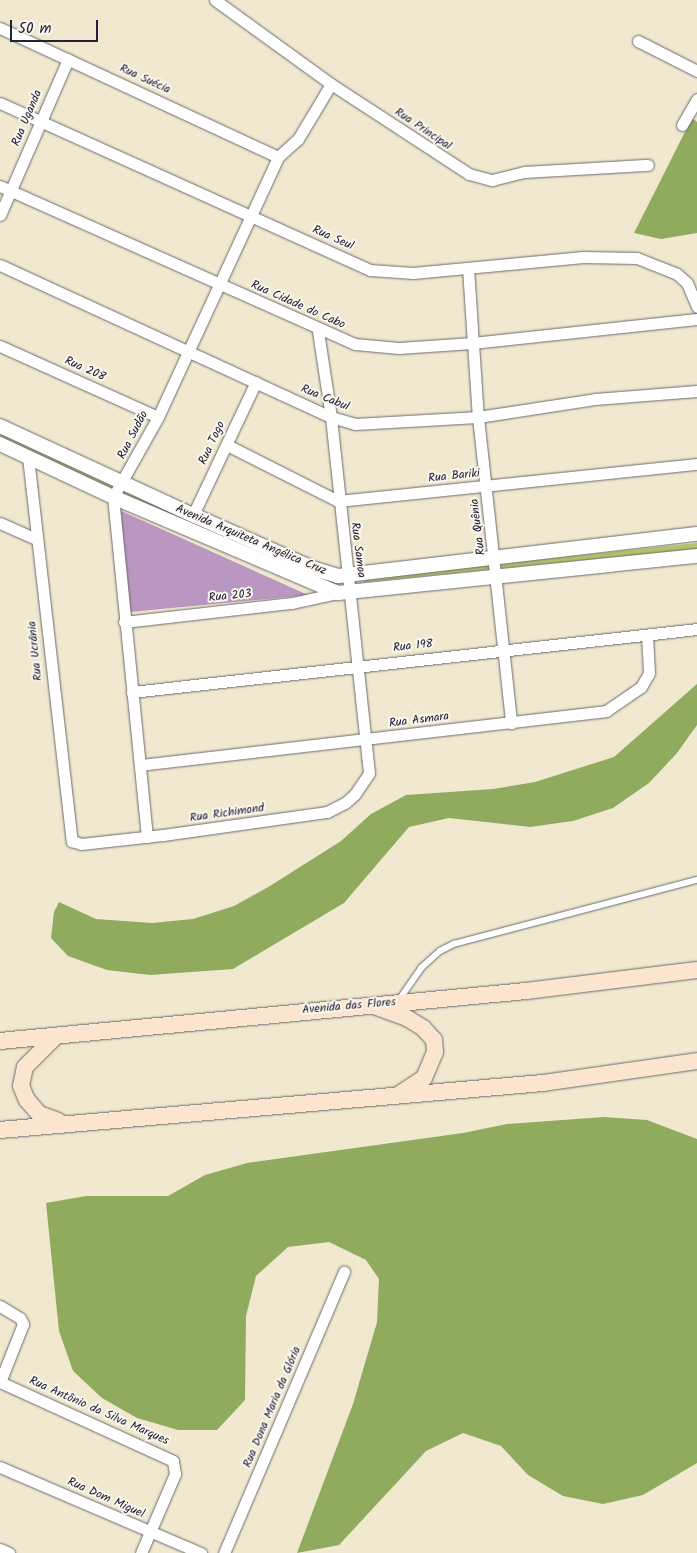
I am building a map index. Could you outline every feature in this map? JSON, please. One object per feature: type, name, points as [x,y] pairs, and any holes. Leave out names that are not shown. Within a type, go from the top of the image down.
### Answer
[{"type":"main road","name":"Avenida das Flores","points":[[0,1041],[398,1002],[697,970]]},
{"type":"main road","points":[[370,1004],[407,1018],[423,1028],[434,1040],[435,1052],[424,1078],[395,1096]]},
{"type":"main road","points":[[56,1036],[25,1067],[21,1086],[27,1100],[39,1114],[63,1122]]},
{"type":"main road","points":[[0,1130],[63,1122],[543,1083],[697,1061]]},
{"type":"street","name":"Rua Principal","points":[[215,0],[331,84],[452,164],[480,179],[492,180],[525,172],[648,165]]},
{"type":"street","name":"Rua Suécia","points":[[0,28],[278,157]]},
{"type":"street","points":[[638,41],[697,71]]},
{"type":"street","name":"Rua Uganda","points":[[0,215],[5,189],[41,121],[68,59]]},
{"type":"street","name":"Rua Sudão","points":[[113,498],[124,482],[158,417],[278,157],[298,139],[331,84]]},
{"type":"street","points":[[682,125],[697,99]]},
{"type":"street","name":"Rua Seul","points":[[0,103],[370,270],[413,273],[614,255],[637,258],[677,274],[687,283],[697,307]]},
{"type":"street","name":"Rua Cidade do Cabo","points":[[5,189],[318,331],[355,344],[377,348],[472,343],[697,319]]},
{"type":"street","name":"Rua Cabul","points":[[0,266],[331,417],[363,424],[478,417],[595,399],[697,391]]},
{"type":"street","name":"Rua Quênia","points":[[468,268],[478,417],[495,555],[511,723]]},
{"type":"street","name":"Rua Samoa","points":[[318,331],[331,417],[338,501],[348,576],[344,593],[366,740],[369,773]]},
{"type":"street","name":"Rua 208","points":[[0,346],[158,417]]},
{"type":"street","name":"Rua Togo","points":[[193,515],[256,382]]},
{"type":"street","name":"Avenida Arquiteta Angélica Cruz","points":[[0,426],[315,569],[348,576],[495,555],[697,534]]},
{"type":"street","name":"Avenida Arquiteta Angélica Cruz","points":[[0,444],[113,498],[344,593],[697,556]]},
{"type":"street","points":[[227,445],[338,501]]},
{"type":"street","name":"Rua Ucrânia","points":[[28,457],[72,841]]},
{"type":"street","name":"Rua Bariki","points":[[338,501],[697,464]]},
{"type":"street","points":[[113,498],[124,622],[148,837]]},
{"type":"street","points":[[0,523],[36,539]]},
{"type":"street","name":"Rua 203","points":[[124,622],[292,603],[344,593]]},
{"type":"street","name":"Rua 198","points":[[132,692],[355,665],[647,636],[697,629]]},
{"type":"street","name":"Rua Asmara","points":[[140,765],[606,711],[625,700],[641,687],[649,673],[647,636]]},
{"type":"street","name":"Rua Richimond","points":[[72,841],[81,844],[148,837],[327,812],[355,794],[369,773]]},
{"type":"street","name":"Rua Dona Maria da Glória","points":[[224,1553],[344,1272]]},
{"type":"street","points":[[0,1306],[12,1311],[23,1324],[0,1382]]},
{"type":"street","name":"Rua Antônio da Silva Marques","points":[[0,1382],[167,1456],[173,1461],[175,1474],[150,1532]]},
{"type":"street","name":"Rua Dom Miguel","points":[[0,1467],[202,1553]]},
{"type":"street","points":[[141,1553],[150,1532]]},
{"type":"street","points":[[0,1549],[9,1553]]},
{"type":"lane","points":[[398,1002],[421,968],[440,951],[454,944],[697,880]]},
{"type":"green space","points":[[692,118],[697,122],[697,233],[661,239],[634,233]]},
{"type":"green space","points":[[0,434],[327,581],[330,583],[0,441]]},
{"type":"green space","points":[[697,543],[697,549],[364,582],[365,578]]},
{"type":"green space","points":[[697,684],[697,725],[677,753],[649,783],[613,808],[573,821],[530,827],[449,818],[409,827],[344,903],[233,969],[150,975],[107,970],[68,956],[51,938],[54,912],[59,902],[96,919],[152,923],[193,919],[234,906],[270,886],[341,841],[371,814],[406,795],[493,789],[535,782],[614,757]]},
{"type":"green space","points":[[604,1117],[647,1120],[697,1139],[697,1463],[643,1495],[603,1504],[563,1496],[528,1475],[501,1446],[463,1433],[426,1451],[339,1545],[297,1553],[353,1404],[377,1322],[379,1279],[366,1260],[329,1242],[288,1247],[256,1276],[246,1316],[245,1400],[217,1430],[178,1430],[137,1418],[102,1398],[73,1371],[59,1331],[46,1203],[86,1196],[168,1196],[205,1175],[247,1163],[463,1133],[507,1124]]},
{"type":"building","points":[[119,510],[308,595],[130,612]]}]
